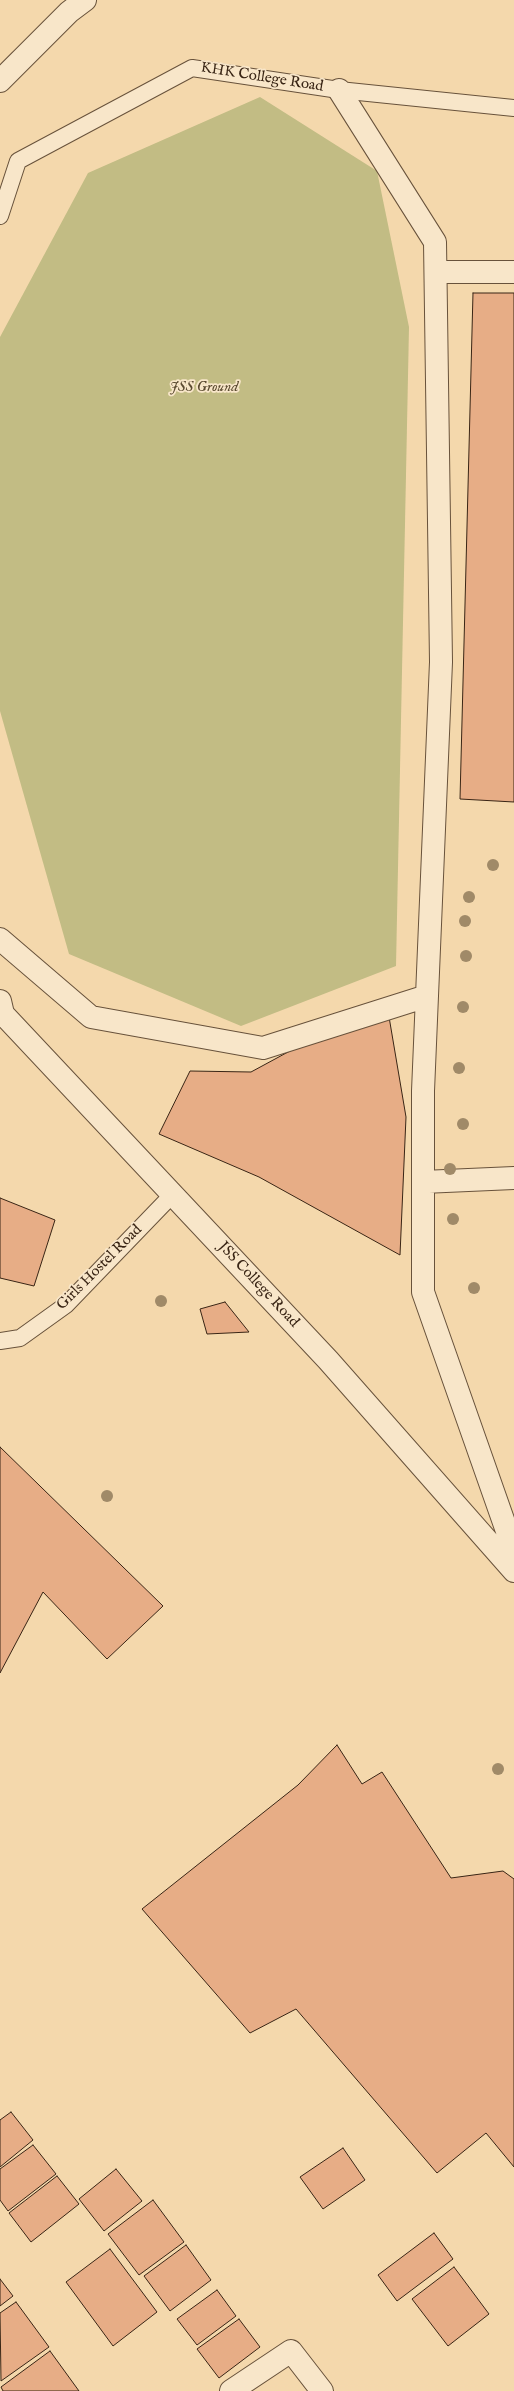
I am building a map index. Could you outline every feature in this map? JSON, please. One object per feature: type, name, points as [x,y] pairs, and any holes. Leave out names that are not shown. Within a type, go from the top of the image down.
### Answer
[{"type":"street","points":[[0,82],[69,12],[85,0]]},
{"type":"street","points":[[338,90],[436,242],[441,662],[423,1091],[422,1292],[514,1551]]},
{"type":"street","points":[[436,272],[514,272]]},
{"type":"street","points":[[0,939],[91,1017],[263,1048],[427,996]]},
{"type":"street","name":"JSS College Road","points":[[0,1001],[4,1014],[328,1360],[514,1571]]},
{"type":"street","points":[[423,1182],[514,1178]]},
{"type":"street","points":[[232,2391],[291,2351],[322,2391]]},
{"type":"lane","name":"KHK College Road","points":[[0,216],[18,161],[192,68],[338,90],[514,108]]},
{"type":"lane","name":"Girls Hostel Road","points":[[0,1341],[20,1338],[66,1305],[173,1194]]},
{"type":"green space","name":"JSS Ground","points":[[260,97],[377,171],[409,327],[396,966],[241,1026],[69,954],[0,711],[0,337],[88,173]]},
{"type":"building","points":[[473,293],[514,293],[514,802],[460,799]]},
{"type":"building","points":[[386,999],[406,1117],[400,1255],[259,1177],[159,1134],[190,1071],[251,1072]]},
{"type":"building","points":[[0,1198],[55,1220],[34,1286],[0,1278]]},
{"type":"building","points":[[225,1302],[249,1332],[207,1334],[200,1309]]},
{"type":"building","points":[[0,1447],[163,1606],[107,1659],[43,1592],[0,1673]]},
{"type":"building","points":[[337,1745],[362,1784],[382,1772],[451,1878],[503,1871],[514,1879],[514,2167],[486,2133],[437,2173],[296,2009],[250,2033],[142,1909],[298,1785]]},
{"type":"building","points":[[11,2112],[33,2140],[0,2167],[0,2120]]},
{"type":"building","points":[[33,2145],[56,2174],[8,2211],[0,2200],[0,2169]]},
{"type":"building","points":[[343,2148],[365,2180],[323,2209],[300,2177]]},
{"type":"building","points":[[116,2169],[142,2201],[104,2231],[79,2199]]},
{"type":"building","points":[[57,2176],[79,2204],[31,2242],[9,2213]]},
{"type":"building","points":[[153,2200],[184,2242],[139,2275],[108,2234]]},
{"type":"building","points":[[434,2233],[453,2259],[397,2301],[378,2275]]},
{"type":"building","points":[[186,2245],[211,2280],[170,2311],[144,2276]]},
{"type":"building","points":[[110,2249],[157,2312],[113,2346],[66,2282]]},
{"type":"building","points":[[454,2267],[489,2314],[448,2346],[412,2299]]},
{"type":"building","points":[[0,2279],[13,2296],[0,2306]]},
{"type":"building","points":[[217,2290],[236,2316],[197,2345],[177,2319]]},
{"type":"building","points":[[16,2302],[49,2347],[1,2381],[0,2313]]},
{"type":"building","points":[[239,2319],[260,2347],[219,2378],[197,2349]]},
{"type":"building","points":[[50,2351],[79,2391],[3,2391],[1,2387]]}]
